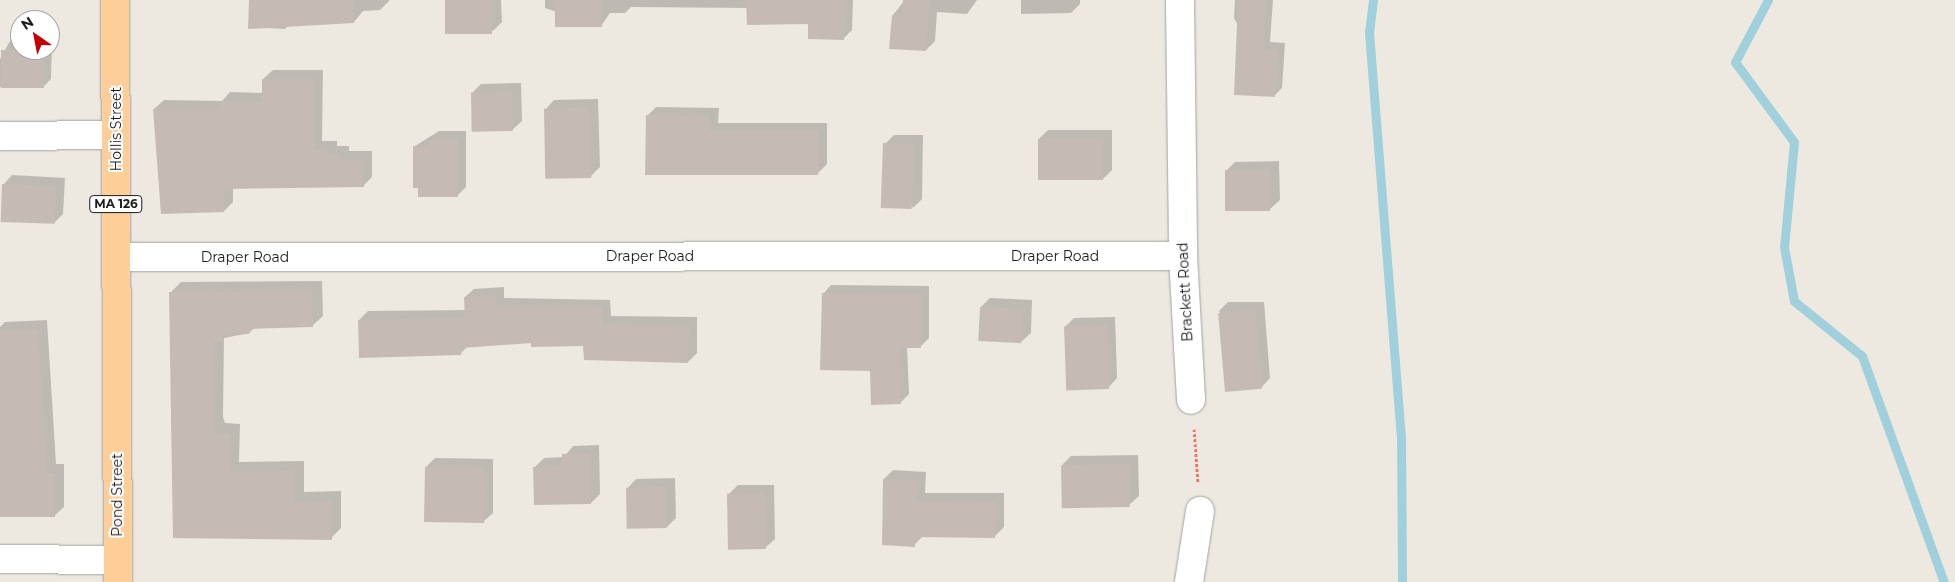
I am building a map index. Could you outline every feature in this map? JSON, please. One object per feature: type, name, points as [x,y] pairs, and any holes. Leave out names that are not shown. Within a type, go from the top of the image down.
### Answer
[{"type":"main road","name":"Hollis Street","points":[[115,0],[117,407]]},
{"type":"main road","name":"Pond Street","points":[[117,407],[118,571]]},
{"type":"street","name":"Brackett Road","points":[[1180,0],[1183,256],[1191,400]]},
{"type":"street","points":[[0,136],[116,135]]},
{"type":"street","name":"Draper Road","points":[[117,257],[1183,256]]},
{"type":"street","points":[[1189,582],[1200,511]]},
{"type":"street","points":[[0,559],[118,571]]},
{"type":"path","points":[[1191,400],[1200,511]]},
{"type":"building","points":[[249,0],[354,0],[354,23],[248,29]]},
{"type":"building","points":[[445,0],[492,0],[492,34],[445,34]]},
{"type":"building","points":[[555,0],[602,0],[602,27],[555,27]]},
{"type":"building","points":[[746,0],[845,0],[844,40],[808,39],[808,24],[747,25]]},
{"type":"building","points":[[903,0],[929,0],[926,51],[889,49],[892,15],[902,15]]},
{"type":"building","points":[[1238,0],[1266,0],[1263,50],[1278,50],[1275,97],[1234,95]]},
{"type":"building","points":[[1,50],[10,50],[10,60],[44,60],[44,88],[1,88]]},
{"type":"building","points":[[262,79],[314,79],[314,149],[328,149],[329,155],[340,154],[341,160],[363,159],[364,187],[224,189],[224,212],[161,214],[153,109],[220,109],[220,101],[262,101]]},
{"type":"building","points":[[512,92],[513,131],[472,132],[471,93]]},
{"type":"building","points":[[590,108],[591,178],[545,179],[544,109]]},
{"type":"building","points":[[646,115],[710,116],[710,131],[818,131],[818,175],[645,175]]},
{"type":"building","points":[[1038,139],[1103,139],[1103,180],[1038,180]]},
{"type":"building","points":[[428,140],[458,140],[458,197],[418,197],[418,188],[413,188],[413,146],[428,146]]},
{"type":"building","points":[[883,143],[914,144],[912,209],[881,208]]},
{"type":"building","points":[[1225,170],[1270,170],[1270,211],[1225,211]]},
{"type":"building","points":[[2,184],[56,186],[55,224],[1,222]]},
{"type":"building","points":[[312,291],[313,327],[250,329],[249,334],[222,335],[223,341],[214,341],[213,428],[215,433],[230,434],[229,472],[294,471],[294,502],[331,501],[332,540],[173,538],[169,292]]},
{"type":"building","points":[[822,293],[921,294],[921,348],[899,348],[901,404],[871,405],[870,371],[820,370]]},
{"type":"building","points":[[495,295],[496,307],[602,308],[602,324],[689,325],[688,363],[584,360],[583,346],[531,347],[531,343],[461,348],[461,355],[359,358],[358,320],[465,318],[464,297]]},
{"type":"building","points":[[980,307],[1023,309],[1021,343],[978,341]]},
{"type":"building","points":[[1255,310],[1262,389],[1225,392],[1218,313]]},
{"type":"building","points":[[1107,325],[1109,389],[1066,390],[1064,327]]},
{"type":"building","points":[[38,329],[47,473],[55,473],[55,517],[0,517],[0,330]]},
{"type":"building","points":[[590,453],[591,504],[534,505],[533,467],[562,466],[562,454]]},
{"type":"building","points":[[1129,464],[1130,507],[1062,508],[1061,465]]},
{"type":"building","points":[[425,467],[485,468],[484,523],[424,522]]},
{"type":"building","points":[[883,479],[917,480],[916,501],[996,502],[995,538],[915,537],[915,547],[882,545]]},
{"type":"building","points":[[666,487],[667,528],[627,529],[626,488]]},
{"type":"building","points":[[765,493],[766,549],[728,550],[727,494]]},
{"type":"waterway","points":[[1373,0],[1369,32],[1401,435],[1402,582]]},
{"type":"waterway","points":[[1768,0],[1735,62],[1794,142],[1784,247],[1794,301],[1862,356],[1944,582]]}]
